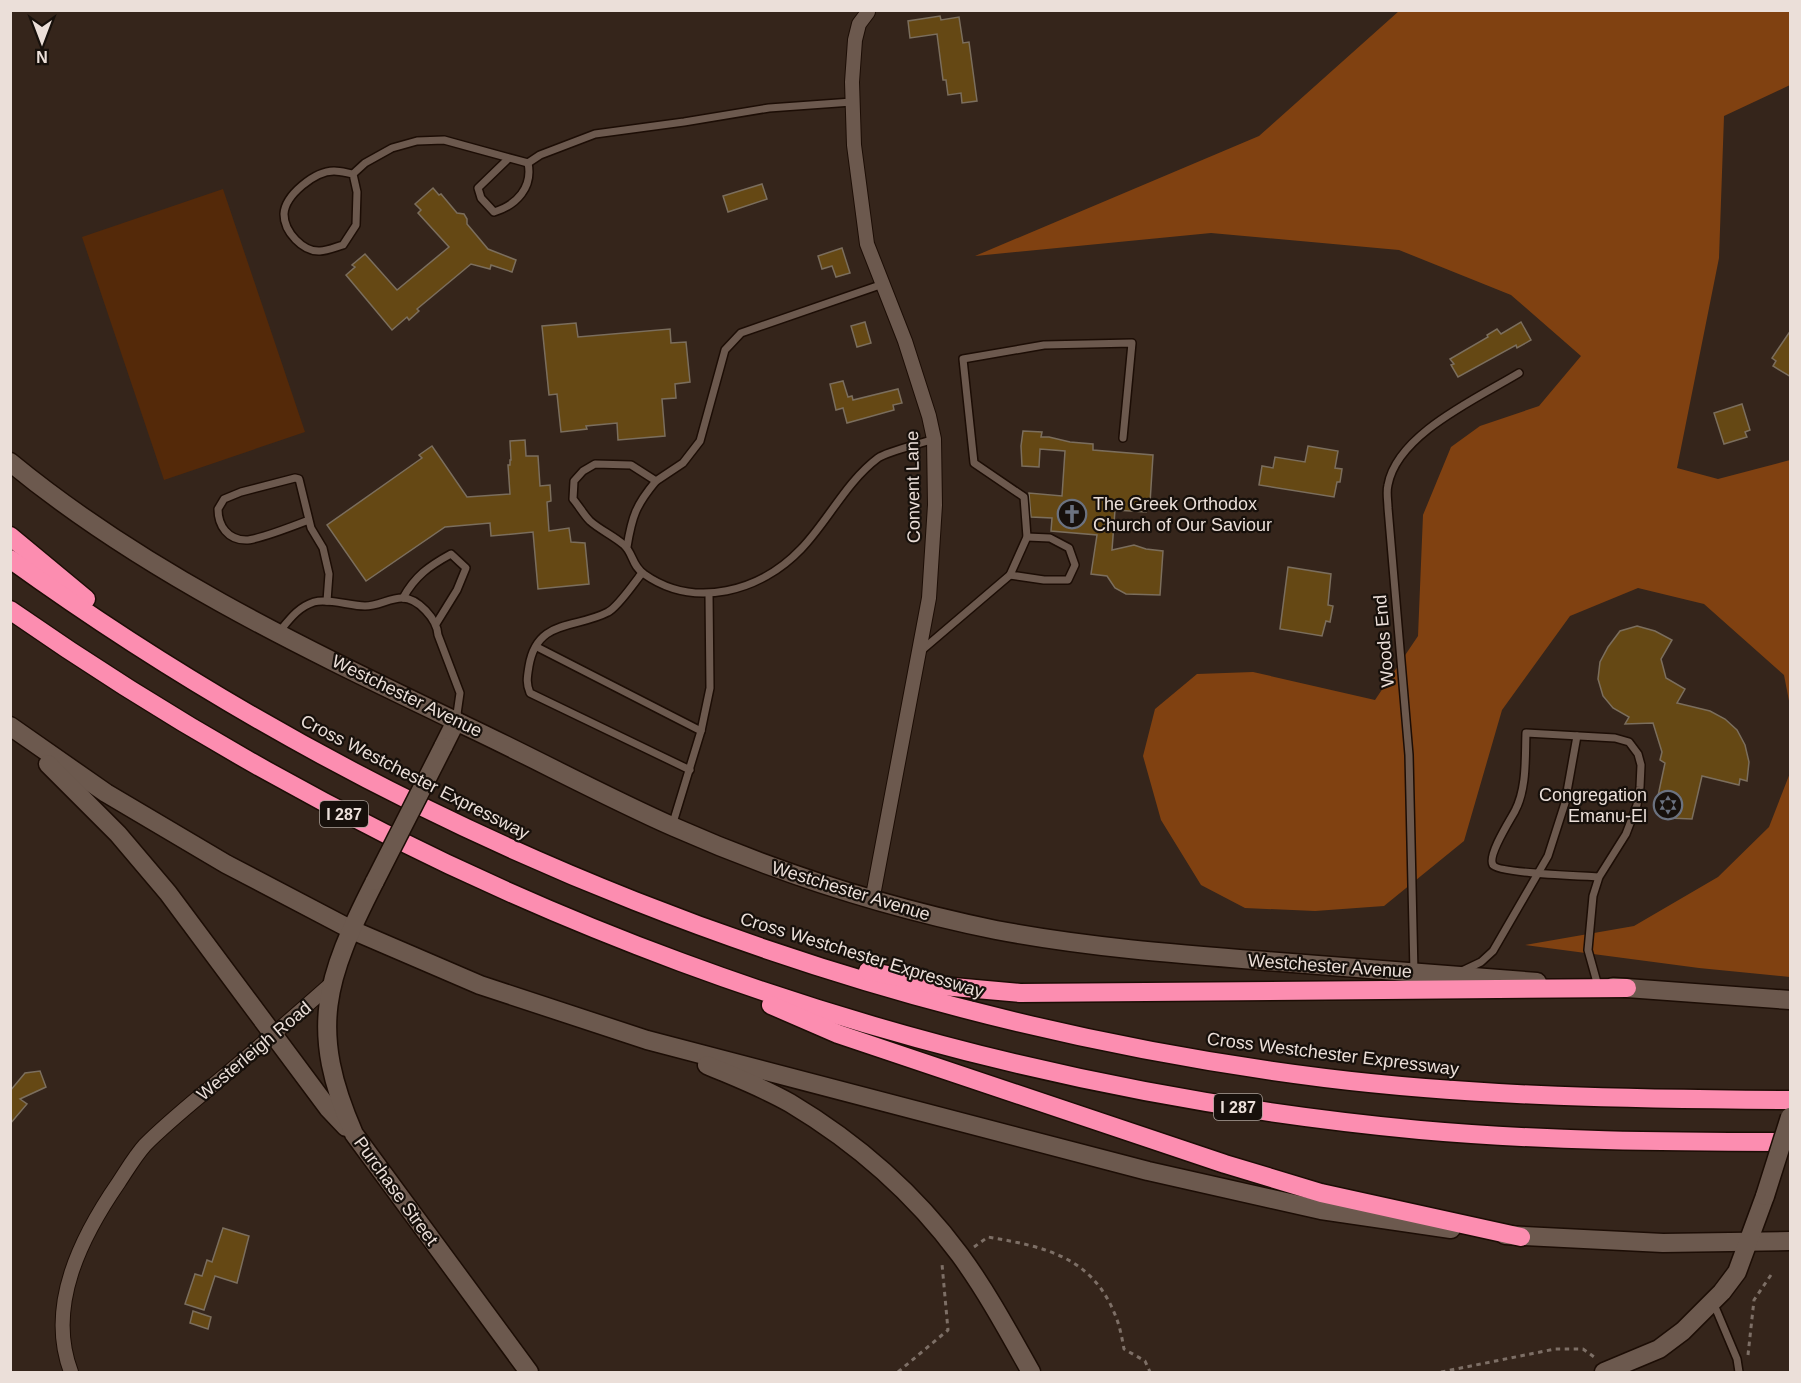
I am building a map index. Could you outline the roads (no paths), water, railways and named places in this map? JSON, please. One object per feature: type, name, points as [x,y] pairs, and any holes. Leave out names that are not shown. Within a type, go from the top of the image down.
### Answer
[{"type":"highway","points":[[10,536],[148,653]]},
{"type":"highway","name":"Cross Westchester Expressway","points":[[10,559],[148,653],[272,728],[424,808],[584,881],[662,912],[769,951],[888,988],[1016,1022],[1100,1041],[1260,1069],[1392,1085],[1524,1096],[1791,1101]]},
{"type":"highway","name":"I 287","points":[[10,610],[189,727],[363,824],[543,908],[702,971],[809,1007],[963,1051],[1093,1081],[1223,1105],[1367,1124],[1480,1134],[1593,1140],[1791,1142]]},
{"type":"highway","points":[[769,951],[942,986],[1020,993],[1627,988]]},
{"type":"highway","points":[[702,971],[781,1010],[838,1034],[1225,1164],[1321,1193],[1521,1237]]},
{"type":"main road","name":"Westchester Avenue","points":[[10,462],[90,522],[138,554],[185,583],[279,633],[672,826],[752,860],[872,901],[1054,940],[1197,956],[1791,1000]]},
{"type":"main road","points":[[331,984],[342,952],[375,881],[456,721]]},
{"type":"main road","points":[[10,726],[106,793],[175,835],[352,930],[480,985],[647,1040],[1148,1171],[1264,1199],[1379,1220],[1521,1237],[1577,1240],[1664,1243],[1791,1240]]},
{"type":"main road","points":[[10,726],[125,842],[168,893],[328,1108],[354,1134]]},
{"type":"main road","name":"Purchase Street","points":[[331,984],[326,1027],[328,1052],[343,1110],[354,1134],[529,1372]]},
{"type":"main road","points":[[647,1040],[762,1089],[821,1123],[875,1162],[936,1225],[961,1256],[997,1311],[1031,1372]]},
{"type":"main road","points":[[1602,1367],[1659,1349],[1683,1331],[1733,1279],[1749,1242],[1791,1117]]},
{"type":"street","name":"Convent Lane","points":[[868,12],[859,24],[855,40],[852,102],[854,145],[867,244],[905,341],[929,416],[934,440],[935,505],[929,598],[872,901]]},
{"type":"street","name":"Westerleigh Road","points":[[71,1372],[62,1346],[64,1299],[75,1263],[95,1217],[144,1147],[331,984]]},
{"type":"lane","points":[[352,174],[364,163],[392,148],[417,141],[444,140],[528,163],[540,155],[595,134],[769,108],[852,102]]},
{"type":"lane","points":[[508,159],[478,189],[481,198],[494,212],[505,209],[526,190],[531,175],[528,163]]},
{"type":"lane","points":[[332,171],[352,174],[357,192],[356,225],[343,245],[320,252],[299,244],[289,230],[284,214],[290,199],[307,180],[332,171]]},
{"type":"lane","points":[[883,284],[741,333],[725,350],[700,441],[683,463],[656,481],[643,496],[632,516],[627,547],[634,566],[656,582],[696,593],[709,594],[743,588],[762,580],[787,564],[817,532],[856,478],[879,457],[934,440]]},
{"type":"lane","points":[[920,652],[1010,575],[1027,537],[1024,497],[974,463],[963,359],[1044,345],[1132,343],[1123,438]]},
{"type":"lane","name":"Woods End","points":[[1414,972],[1409,755],[1388,515],[1388,485],[1401,456],[1421,434],[1519,374]]},
{"type":"lane","points":[[627,547],[590,521],[573,499],[574,481],[583,471],[595,464],[631,465],[656,481]]},
{"type":"lane","points":[[309,520],[247,540],[231,537],[224,530],[218,509],[224,499],[241,492],[295,478],[299,480],[309,520],[323,548],[328,574],[327,601]]},
{"type":"lane","points":[[1010,575],[1044,580],[1068,580],[1075,565],[1069,548],[1050,538],[1027,537]]},
{"type":"lane","points":[[403,598],[412,581],[434,563],[451,554],[466,568],[457,590],[436,624]]},
{"type":"lane","points":[[642,573],[610,612],[551,630],[541,639],[530,660],[526,683],[530,693],[690,770]]},
{"type":"lane","points":[[672,826],[702,731],[710,688],[709,594]]},
{"type":"lane","points":[[279,633],[296,611],[314,602],[327,601],[368,606],[403,598],[430,613],[436,624],[460,693],[456,721]]},
{"type":"lane","points":[[537,647],[702,731]]},
{"type":"lane","points":[[1598,986],[1588,950],[1592,905],[1599,877],[1626,834],[1637,805],[1641,765],[1638,754],[1629,742],[1615,738],[1527,733],[1523,782],[1517,807],[1496,846],[1492,859],[1493,865],[1502,870],[1599,877]]},
{"type":"lane","points":[[1454,975],[1481,962],[1493,951],[1548,856],[1565,803],[1577,736]]},
{"type":"lane","points":[[1712,1302],[1737,1359],[1739,1372]]},
{"type":"place","name":"The Greek Orthodox Church of Our Saviour","points":[[1072,514]]},
{"type":"place","name":"Congregation Emanu-El","points":[[1668,805]]}]
